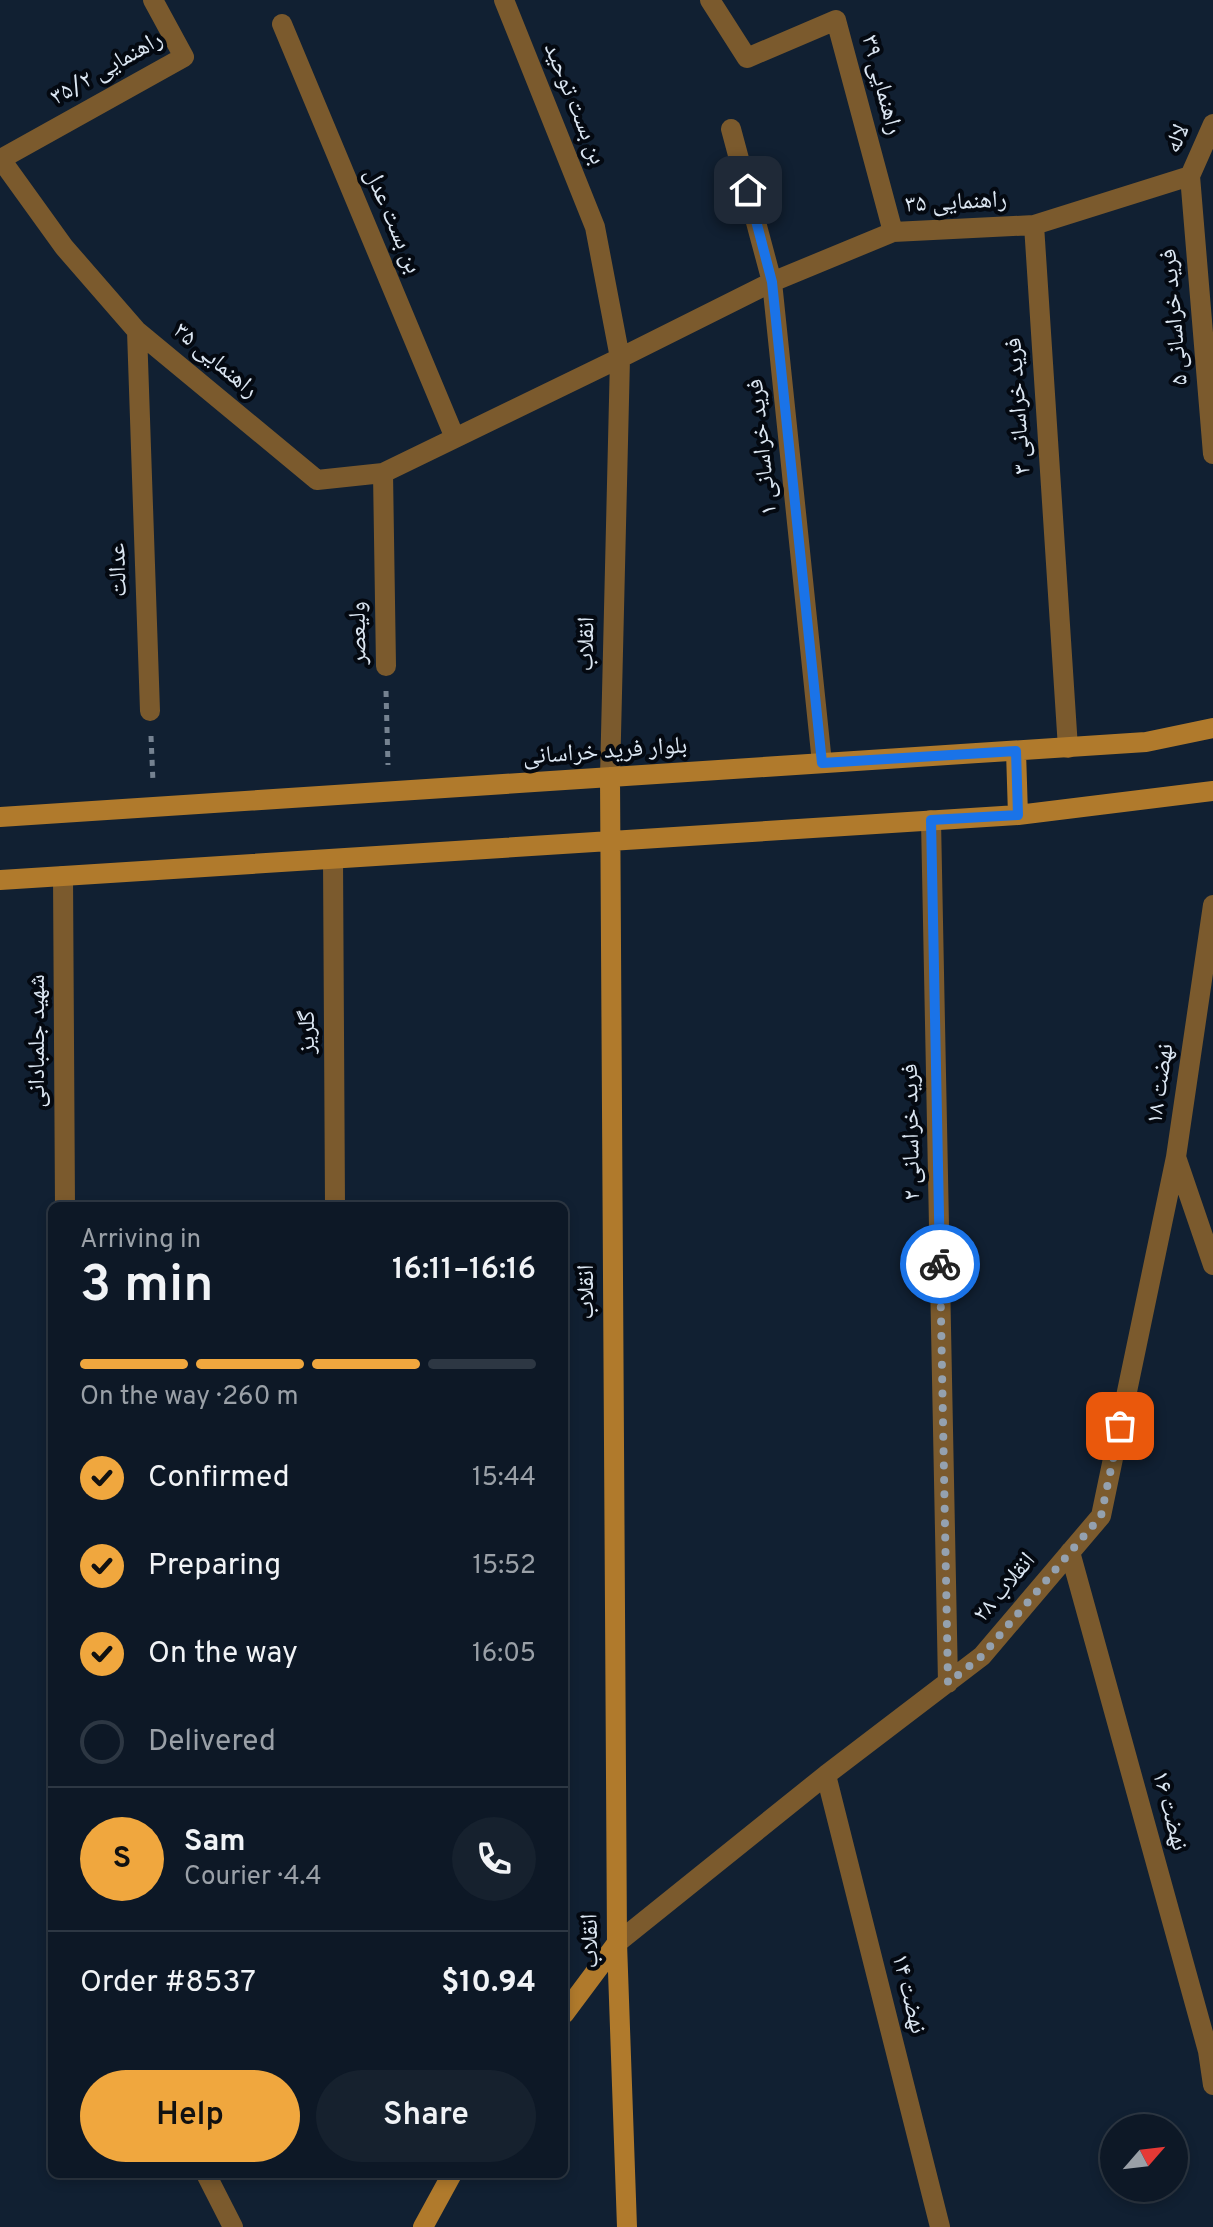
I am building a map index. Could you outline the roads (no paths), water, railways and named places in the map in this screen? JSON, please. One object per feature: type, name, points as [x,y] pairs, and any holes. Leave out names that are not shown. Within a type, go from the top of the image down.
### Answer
[{"type":"street","name":"راهنمایی ۳۵/۲","points":[[0,158],[184,57],[153,0]]},
{"type":"street","name":"بن بست توحید","points":[[504,0],[595,227],[620,358]]},
{"type":"street","name":"راهنمایی ۳۹","points":[[710,0],[747,58],[836,20],[893,232]]},
{"type":"street","name":"بن بست عدل","points":[[282,24],[455,438]]},
{"type":"street","name":"لاله","points":[[1190,176],[1213,124]]},
{"type":"street","name":"فرید خراسانی ۱","points":[[731,129],[772,282],[822,763]]},
{"type":"street","name":"راهنمایی ۳۵","points":[[0,158],[64,247],[137,331],[317,480],[383,473],[772,282],[893,232],[1034,225]]},
{"type":"street","points":[[1034,225],[1190,176]]},
{"type":"street","name":"فرید خراسانی ۵","points":[[1190,176],[1213,454]]},
{"type":"street","name":"فرید خراسانی ۳","points":[[1034,225],[1068,748]]},
{"type":"street","name":"عدالت","points":[[137,331],[150,711]]},
{"type":"street","name":"انقلاب","points":[[620,358],[610,777],[617,1943],[627,2227]]},
{"type":"street","name":"ولیعصر","points":[[383,473],[386,666]]},
{"type":"street","name":"بلوار فرید خراسانی","points":[[0,817],[1068,748],[1146,742],[1213,728]]},
{"type":"street","points":[[1016,751],[1018,815]]},
{"type":"street","points":[[0,880],[1018,815],[1213,791]]},
{"type":"street","name":"فرید خراسانی ۲","points":[[931,820],[948,1683]]},
{"type":"street","name":"گلریز","points":[[333,859],[335,1202]]},
{"type":"street","name":"شهید جلمبادانی","points":[[63,876],[65,1202]]},
{"type":"street","name":"نهضت ۱۸","points":[[1213,905],[1176,1157],[1213,1265]]},
{"type":"street","name":"انقلاب ۲۸","points":[[617,1943],[826,1775],[982,1656],[1101,1516],[1176,1157]]},
{"type":"street","name":"نهضت ۱۶","points":[[1070,1552],[1208,2051],[1213,2085]]},
{"type":"street","name":"نهضت ۱۴","points":[[826,1775],[940,2227]]},
{"type":"street","points":[[568,2009],[617,1943]]},
{"type":"street","points":[[208,2178],[233,2227]]},
{"type":"street","points":[[423,2227],[450,2178]]}]
